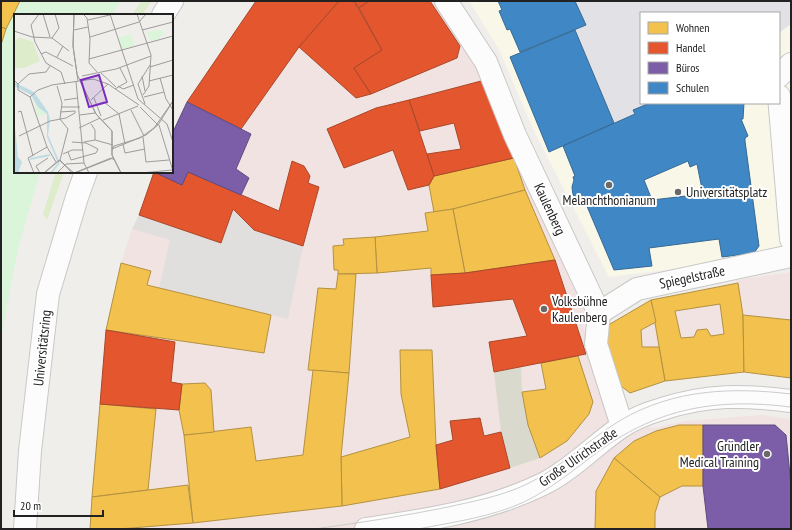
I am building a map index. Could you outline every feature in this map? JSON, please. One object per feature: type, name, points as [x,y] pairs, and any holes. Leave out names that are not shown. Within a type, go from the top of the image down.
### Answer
[{"type":"street","points":[[164,14],[172,1]]},
{"type":"street","name":"Kaulenberg","points":[[446,1],[486,62],[515,135],[599,313]]},
{"type":"street","points":[[780,75],[791,64]]},
{"type":"street","points":[[780,104],[791,239]]},
{"type":"street","name":"Universitätsring","points":[[25,529],[30,451],[48,294],[86,173]]},
{"type":"street","name":"Spiegelstraße","points":[[599,313],[637,290],[791,256]]},
{"type":"street","points":[[599,313],[596,344],[622,426]]},
{"type":"street","name":"Große Ulrichstraße","points":[[366,529],[419,521],[489,506],[546,482],[622,426],[650,413],[694,400],[717,396],[751,396],[791,401]]},
{"type":"shaded area","points":[[256,1],[439,1],[475,50],[599,313],[583,325],[607,411],[653,428],[685,421],[762,415],[791,419],[791,529],[90,529],[106,330],[121,263],[132,229],[139,215],[154,173],[173,173],[173,132],[187,102]]},
{"type":"shaded area","name":"Universitätsplatz","points":[[469,1],[791,1],[791,255],[609,277],[533,129],[499,49]]},
{"type":"shaded area","points":[[575,1],[791,1],[791,24],[780,32],[780,12],[640,12],[640,104],[648,104],[633,110],[635,114],[614,123],[575,30],[586,25]]},
{"type":"shaded area","points":[[233,209],[254,230],[303,246],[288,319],[159,288],[170,240],[132,229],[139,215],[221,243]]},
{"type":"shaded area","points":[[791,272],[791,378],[744,372],[661,382],[630,393],[621,386],[605,338],[610,324],[651,300],[737,283],[736,280]]},
{"type":"shaded area","points":[[521,367],[522,392],[528,425],[540,458],[510,468],[501,432],[494,372]]},
{"type":"green space","points":[[20,1],[121,1],[113,14],[14,14],[14,173],[40,173],[18,249],[1,340],[1,45],[6,29]]},
{"type":"green space","points":[[141,1],[152,1],[143,14],[133,14]]},
{"type":"green space","points":[[56,173],[64,173],[47,220],[43,214]]},
{"type":"building: Wohnen","points":[[1,1],[20,1],[6,29],[1,27]]},
{"type":"building: Wohnen","points":[[1,27],[6,29],[1,45]]},
{"type":"building: Wohnen","points":[[514,158],[525,190],[453,209],[434,212],[429,185],[434,176]]},
{"type":"building: Wohnen","points":[[525,190],[555,260],[465,273],[453,209]]},
{"type":"building: Wohnen","points":[[453,209],[465,273],[431,275],[431,268],[377,273],[375,237],[428,231],[425,213]]},
{"type":"building: Wohnen","points":[[375,237],[377,273],[338,274],[338,270],[334,270],[333,246],[344,245],[343,239]]},
{"type":"building: Wohnen","points":[[121,263],[151,271],[147,285],[271,315],[264,353],[106,330]]},
{"type":"building: Wohnen","points":[[338,274],[356,274],[349,373],[308,370],[318,288],[336,289]]},
{"type":"building: Wohnen","points":[[738,283],[743,315],[744,372],[665,381],[651,300]],"holes":[[[720,304],[724,334],[711,336],[707,329],[697,330],[694,337],[681,338],[675,311]]]},
{"type":"building: Wohnen","points":[[651,300],[656,322],[641,330],[642,347],[659,347],[665,381],[630,393],[621,386],[605,338],[610,324]]},
{"type":"building: Wohnen","points":[[743,315],[791,320],[791,378],[744,372]]},
{"type":"building: Wohnen","points":[[400,350],[432,350],[436,445],[440,489],[342,506],[341,457],[410,437],[401,394]]},
{"type":"building: Wohnen","points":[[578,356],[593,402],[589,414],[567,441],[540,458],[528,425],[522,392],[546,389],[541,363]]},
{"type":"building: Wohnen","points":[[313,370],[349,373],[341,457],[342,506],[193,523],[184,435],[251,427],[256,461],[303,455]]},
{"type":"building: Wohnen","points":[[205,383],[211,390],[214,432],[184,435],[179,410],[182,384]]},
{"type":"building: Wohnen","points":[[100,404],[156,409],[148,490],[92,497]]},
{"type":"building: Wohnen","points":[[679,425],[703,425],[703,486],[682,486],[660,497],[614,458],[634,441],[656,431]]},
{"type":"building: Wohnen","points":[[614,458],[660,497],[655,513],[655,529],[595,529],[596,491]]},
{"type":"building: Wohnen","points":[[188,485],[193,523],[119,529],[90,529],[92,497]]},
{"type":"building: Handel","points":[[256,1],[339,1],[299,47],[241,129],[187,102]]},
{"type":"building: Handel","points":[[339,1],[354,1],[382,50],[354,68],[371,94],[356,98],[299,47]]},
{"type":"building: Handel","points":[[354,1],[369,1],[359,8]]},
{"type":"building: Handel","points":[[369,1],[430,1],[460,46],[457,58],[371,94],[354,68],[382,50],[359,8]]},
{"type":"building: Handel","points":[[481,81],[490,89],[514,158],[434,176],[427,154],[461,149],[454,123],[420,131],[409,100]]},
{"type":"building: Handel","points":[[409,100],[434,176],[429,185],[408,190],[393,150],[344,168],[327,129],[376,108]]},
{"type":"building: Handel","points":[[292,161],[304,166],[310,176],[308,183],[319,187],[303,246],[254,230],[233,209],[221,243],[139,215],[154,173],[182,185],[188,172],[279,211]]},
{"type":"building: Handel","points":[[555,260],[586,354],[494,372],[489,342],[527,336],[513,299],[433,307],[431,275],[465,273]]},
{"type":"building: Handel","points":[[106,330],[175,342],[171,382],[182,384],[179,410],[100,404]]},
{"type":"building: Handel","points":[[480,418],[484,436],[501,432],[510,468],[440,489],[436,445],[453,440],[450,421]]},
{"type":"building: Büros","points":[[187,102],[251,134],[236,169],[249,178],[241,195],[188,172],[182,185],[156,173],[173,173],[173,132]]},
{"type":"building: Büros","points":[[703,425],[775,425],[786,435],[791,485],[791,529],[708,529],[703,486]]},
{"type":"building: Schulen","points":[[498,1],[575,1],[586,25],[520,52],[510,29],[507,30],[499,11],[502,10]]},
{"type":"building: Schulen","points":[[575,30],[614,123],[549,152],[510,57]]},
{"type":"building: Schulen","name":"Melanchthonianum","points":[[648,104],[744,104],[743,119],[741,119],[748,136],[745,138],[745,141],[759,246],[754,253],[722,257],[719,239],[649,248],[652,266],[614,270],[586,204],[584,205],[573,195],[573,177],[575,176],[563,146],[635,114],[633,110]],"holes":[[[688,161],[690,167],[697,164],[703,194],[652,200],[644,180]]]},
{"type":"tram line","points":[[314,529],[431,510],[481,500],[513,490],[542,476],[621,420],[641,410],[683,396],[725,391],[791,394]]},
{"type":"tram line","points":[[418,529],[499,512],[524,502],[553,485],[622,436],[644,424],[667,415],[714,405],[739,404],[791,407]]},
{"type":"place","name":"Melanchthonianum","points":[[609,185]]},
{"type":"place","name":"Universitätsplatz","points":[[678,192]]},
{"type":"place","name":"Volksbühne Kaulenberg","points":[[544,309]]},
{"type":"place","name":"Gründler Medical Training","points":[[767,454]]}]
